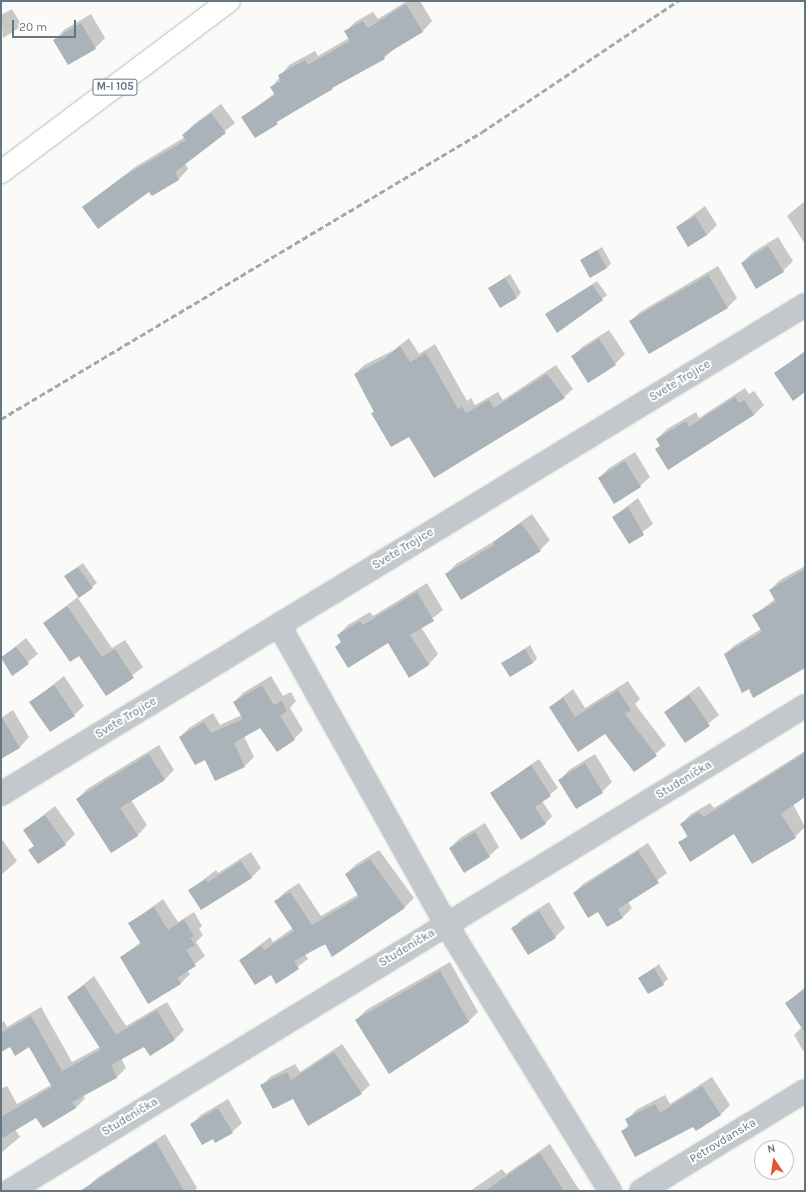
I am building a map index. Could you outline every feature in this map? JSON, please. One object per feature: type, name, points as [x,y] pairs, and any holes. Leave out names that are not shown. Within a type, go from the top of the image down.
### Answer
[{"type":"main road","name":"M-I 105","points":[[1,172],[229,1]]},
{"type":"street","name":"Svete Trojice","points":[[1,794],[805,305]]},
{"type":"street","points":[[279,625],[446,924],[610,1191]]},
{"type":"street","name":"Studenička","points":[[10,1191],[805,706]]},
{"type":"street","name":"Petrovdanska","points":[[641,1191],[805,1092]]},
{"type":"building","points":[[406,4],[423,32],[383,56],[385,59],[332,88],[333,89],[276,122],[278,124],[255,138],[241,117],[275,95],[270,87],[281,81],[278,75],[305,60],[308,65],[350,41],[344,31],[363,21],[368,28]]},
{"type":"building","points":[[81,23],[96,49],[68,65],[53,40]]},
{"type":"building","points":[[211,113],[226,133],[175,172],[179,180],[152,196],[149,192],[98,229],[82,207],[124,176],[186,140],[182,135]]},
{"type":"building","points":[[695,216],[707,235],[688,247],[676,227]]},
{"type":"building","points":[[768,246],[784,272],[756,289],[741,263]]},
{"type":"building","points":[[597,250],[607,268],[590,278],[580,260]]},
{"type":"building","points":[[708,275],[728,308],[649,354],[629,321]]},
{"type":"building","points":[[505,278],[517,298],[500,308],[488,288]]},
{"type":"building","points":[[592,285],[603,300],[557,333],[545,314]]},
{"type":"building","points":[[599,339],[616,365],[588,383],[571,356]]},
{"type":"building","points":[[400,346],[410,362],[426,353],[458,409],[462,407],[466,413],[489,400],[494,408],[547,374],[565,398],[434,478],[409,437],[391,447],[371,413],[374,412],[354,374],[384,359]]},
{"type":"building","points":[[805,352],[805,392],[793,401],[774,373]]},
{"type":"building","points":[[735,397],[739,403],[744,400],[754,415],[668,470],[655,449],[660,446],[656,439],[686,421],[689,427]]},
{"type":"building","points":[[625,461],[641,487],[614,504],[598,478]]},
{"type":"building","points":[[628,507],[644,535],[629,544],[612,517]]},
{"type":"building","points":[[521,523],[541,551],[461,600],[445,574],[494,545],[493,542]]},
{"type":"building","points":[[78,567],[93,588],[79,598],[64,576]]},
{"type":"building","points":[[805,569],[805,668],[753,698],[749,689],[742,693],[724,654],[762,632],[752,615],[776,602],[769,590]]},
{"type":"building","points":[[417,592],[434,621],[410,635],[429,665],[409,678],[388,643],[348,668],[335,647],[341,642],[337,635],[360,621],[363,625]]},
{"type":"building","points":[[67,606],[102,657],[115,649],[134,678],[106,696],[79,656],[70,662],[43,623]]},
{"type":"building","points":[[16,647],[29,664],[12,676],[1,657]]},
{"type":"building","points":[[525,649],[533,663],[510,677],[501,663]]},
{"type":"building","points":[[54,685],[75,716],[50,732],[29,702]]},
{"type":"building","points":[[262,685],[274,705],[282,701],[287,711],[280,716],[295,740],[277,752],[260,728],[234,743],[245,767],[215,781],[205,760],[195,765],[179,737],[204,722],[211,733],[243,719],[233,702]]},
{"type":"building","points":[[618,690],[631,710],[625,714],[657,756],[634,772],[605,734],[578,752],[549,707],[563,698],[575,717]]},
{"type":"building","points":[[689,695],[710,726],[685,743],[664,712]]},
{"type":"building","points":[[1,716],[20,748],[1,759]]},
{"type":"building","points":[[805,753],[805,797],[781,814],[796,838],[752,864],[734,834],[690,862],[678,842],[688,837],[680,824],[699,812],[704,817]]},
{"type":"building","points":[[149,754],[165,780],[120,808],[138,836],[111,853],[76,799]]},
{"type":"building","points":[[585,763],[603,793],[576,809],[558,780]]},
{"type":"building","points":[[531,765],[551,796],[535,807],[546,824],[521,840],[490,793]]},
{"type":"building","points":[[45,815],[66,845],[38,864],[28,850],[34,846],[23,830]]},
{"type":"building","points":[[475,832],[490,857],[464,873],[449,848]]},
{"type":"building","points":[[638,851],[659,883],[618,909],[623,918],[607,927],[598,912],[588,918],[573,893]]},
{"type":"building","points":[[370,859],[405,908],[332,957],[325,944],[294,961],[299,969],[276,984],[271,975],[255,985],[239,960],[261,946],[264,950],[294,931],[274,901],[290,892],[312,925],[359,897],[345,874]]},
{"type":"building","points":[[241,861],[252,878],[201,910],[188,890],[206,879],[208,882]]},
{"type":"building","points":[[154,907],[168,930],[184,920],[194,936],[190,938],[195,945],[186,950],[196,966],[177,978],[181,984],[148,1004],[120,957],[141,944],[128,923]]},
{"type":"building","points":[[539,911],[556,938],[528,955],[511,928]]},
{"type":"building","points":[[654,968],[664,985],[648,994],[638,978]]},
{"type":"building","points":[[440,971],[469,1022],[389,1074],[355,1020]]},
{"type":"building","points":[[84,985],[116,1035],[157,1010],[175,1040],[150,1056],[144,1047],[111,1065],[117,1078],[72,1102],[76,1108],[43,1128],[36,1118],[1,1139],[1,1117],[52,1087],[29,1047],[15,1056],[10,1047],[1,1052],[1,1033],[31,1016],[62,1071],[101,1050],[67,997]]},
{"type":"building","points":[[805,989],[805,1033],[785,1003]]},
{"type":"building","points":[[334,1052],[362,1094],[308,1126],[293,1099],[273,1109],[260,1085],[287,1072],[291,1080]]},
{"type":"building","points":[[702,1086],[721,1115],[696,1131],[693,1127],[635,1157],[621,1131],[629,1127],[625,1119],[655,1104],[660,1113]]},
{"type":"building","points":[[218,1108],[233,1133],[215,1143],[213,1139],[202,1145],[190,1124]]},
{"type":"building","points":[[156,1142],[184,1191],[80,1191],[130,1158]]},
{"type":"building","points":[[540,1153],[564,1191],[485,1191]]},
{"type":"railway","points":[[1,419],[482,132],[678,1]]}]
